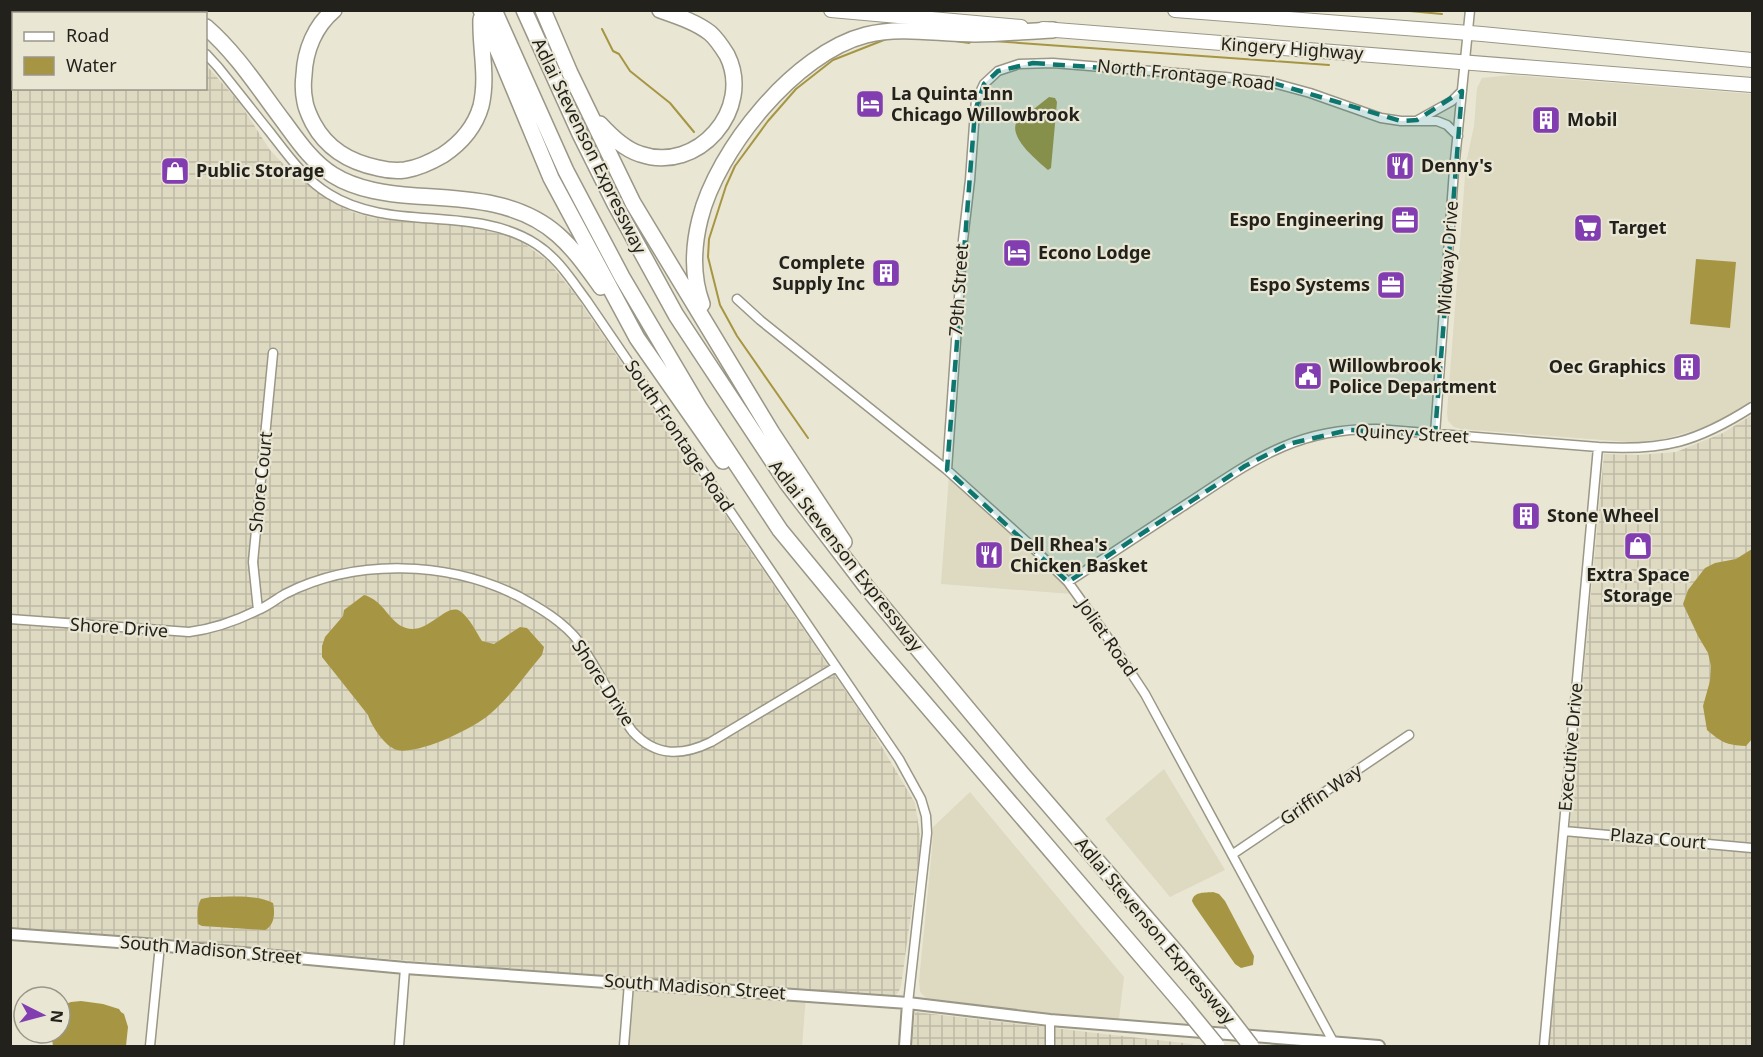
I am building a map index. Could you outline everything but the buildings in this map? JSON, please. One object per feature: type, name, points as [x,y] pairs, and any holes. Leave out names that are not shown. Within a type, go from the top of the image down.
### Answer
[{"type":"highway","points":[[334,10],[319,28],[310,44],[304,64],[305,103],[311,119],[319,134],[332,148],[349,159],[366,165],[403,171],[421,166],[457,146],[471,129],[480,108],[484,88],[481,10]]},
{"type":"highway","points":[[481,10],[551,178],[637,338]]},
{"type":"highway","name":"Adlai Stevenson Expressway","points":[[494,10],[566,171],[621,277],[700,408],[780,530],[879,651],[1217,1047]]},
{"type":"highway","name":"Adlai Stevenson Expressway","points":[[524,10],[580,134],[675,315],[787,483],[868,589],[1022,774],[1180,957],[1251,1047]]},
{"type":"highway","points":[[543,10],[570,73],[633,203],[772,433],[838,534],[858,560],[868,589]]},
{"type":"highway","points":[[570,73],[599,123],[614,139],[640,154],[674,157],[703,145],[716,133],[726,117],[732,100],[733,72],[722,46],[711,34],[660,10]]},
{"type":"highway","name":"Kingery Highway","points":[[831,10],[1053,30],[1752,85]]},
{"type":"highway","name":"Kingery Highway","points":[[1175,10],[1752,60]]},
{"type":"highway","points":[[207,28],[244,67],[302,146],[332,175],[352,184],[398,195],[478,200],[518,211],[536,219],[557,234],[573,250],[736,480],[780,530]]},
{"type":"highway","points":[[710,330],[696,288],[694,261],[700,217],[711,188],[738,140],[777,92],[797,74],[834,48],[867,35],[909,30],[974,34],[1053,30]]},
{"type":"street","name":"Midway Drive","points":[[1435,434],[1470,10]]},
{"type":"street","name":"South Frontage Road","points":[[207,55],[292,160],[310,180],[328,194],[364,209],[496,226],[518,234],[555,259],[588,302],[899,759],[921,799],[926,816],[927,832],[908,1003]]},
{"type":"street","name":"North Frontage Road","points":[[975,111],[976,101],[984,84],[998,71],[1019,64],[1053,63],[1270,82],[1310,93],[1381,118],[1401,121],[1437,121],[1458,136]]},
{"type":"street","points":[[1417,120],[1452,101],[1462,91]]},
{"type":"street","name":"79th Street","points":[[947,470],[963,240],[975,111]]},
{"type":"street","name":"Joliet Road","points":[[737,298],[760,320],[947,470],[1005,521],[1068,582],[1145,694],[1335,1045]]},
{"type":"street","name":"Shore Court","points":[[258,610],[253,562],[273,353]]},
{"type":"street","name":"Quincy Street","points":[[1068,582],[1245,466],[1288,444],[1318,435],[1349,430],[1377,429],[1635,449],[1679,442],[1714,429],[1752,407]]},
{"type":"street","name":"Executive Drive","points":[[1544,1047],[1598,447]]},
{"type":"street","name":"Shore Drive","points":[[10,619],[189,632],[215,628],[258,610],[286,594],[342,575],[376,569],[415,569],[464,576],[490,584],[527,602],[547,613],[565,628],[578,641],[632,731],[651,746],[670,752],[693,750],[711,742],[836,667]]},
{"type":"street","name":"Griffin Way","points":[[1233,854],[1409,735]]},
{"type":"street","name":"Plaza Court","points":[[1564,831],[1752,848]]},
{"type":"street","name":"South Madison Street","points":[[10,934],[160,945],[405,968],[908,1003],[1050,1020],[1379,1047]]},
{"type":"street","points":[[150,1047],[160,945]]},
{"type":"street","points":[[399,1047],[405,968]]},
{"type":"street","points":[[624,1047],[629,983]]},
{"type":"street","points":[[905,1047],[908,1003]]},
{"type":"street","points":[[1050,1020],[1050,1047]]},
{"type":"highlighted area","points":[[1033,63],[1163,72],[1270,82],[1401,121],[1417,120],[1462,91],[1435,434],[1349,430],[1288,444],[1245,466],[1068,582],[947,470],[975,111],[984,84],[998,71]]},
{"type":"shaded area","points":[[137,10],[142,12],[12,12],[12,90],[207,90],[207,66],[239,102],[270,150],[289,170],[324,197],[352,212],[373,218],[452,224],[496,231],[522,242],[549,262],[576,296],[870,727],[915,803],[921,842],[901,986],[898,993],[892,998],[883,998],[11,929],[10,11]]},
{"type":"shaded area","points":[[1511,75],[1752,94],[1752,400],[1706,427],[1660,440],[1629,442],[1461,429],[1454,427],[1448,421],[1466,163],[1474,126],[1477,88],[1482,78]]},
{"type":"shaded area","points":[[1752,415],[1752,1046],[1549,1046],[1604,454],[1639,455],[1676,452],[1723,433]]},
{"type":"shaded area","points":[[949,475],[1044,562],[1072,594],[941,584]]},
{"type":"shaded area","points":[[1164,769],[1225,870],[1170,897],[1105,819]]},
{"type":"shaded area","points":[[970,792],[1124,977],[1119,1019],[1040,1013],[926,998],[920,992],[919,981],[933,827]]},
{"type":"shaded area","points":[[629,983],[806,996],[802,1046],[624,1046]]},
{"type":"shaded area","points":[[915,1012],[1192,1044],[1194,1046],[912,1046]]},
{"type":"water","points":[[1049,97],[1055,98],[1057,102],[1051,168],[1048,170],[1026,149],[1015,129],[1016,123]]},
{"type":"water","points":[[1696,259],[1736,262],[1730,328],[1690,324]]},
{"type":"water","points":[[1752,549],[1752,739],[1746,746],[1724,742],[1707,730],[1703,706],[1710,681],[1711,666],[1708,653],[1683,604],[1688,590],[1705,568],[1715,563],[1736,559]]},
{"type":"water","points":[[364,595],[377,602],[395,622],[406,628],[422,627],[455,609],[467,617],[482,641],[494,644],[520,627],[527,628],[544,647],[542,655],[517,686],[482,720],[431,745],[406,751],[397,750],[388,745],[379,735],[368,715],[322,657],[325,637],[343,616],[344,610]]},
{"type":"water","points":[[1200,893],[1219,894],[1225,901],[1254,956],[1253,965],[1241,968],[1235,964],[1194,905],[1192,901],[1195,896]]},
{"type":"water","points":[[211,897],[266,900],[273,903],[272,922],[265,930],[202,926],[198,924],[199,904],[201,899]]},
{"type":"water","points":[[72,1002],[103,1004],[119,1009],[124,1014],[128,1027],[126,1046],[53,1046],[72,1045]]},
{"type":"waterway","points":[[1399,10],[1442,14]]},
{"type":"waterway","points":[[602,29],[613,51],[619,54],[630,71],[670,103],[694,132]]},
{"type":"waterway","points":[[808,438],[737,336],[720,305],[708,257],[709,239],[735,166],[768,121],[796,89],[833,60],[889,38]]},
{"type":"waterway","points":[[949,40],[969,43],[972,41]]},
{"type":"waterway","points":[[993,41],[1329,65]]},
{"type":"place","name":"La Quinta Inn Chicago Willowbrook","points":[[870,104]]},
{"type":"place","name":"Mobil","points":[[1546,120]]},
{"type":"place","name":"Denny's","points":[[1400,166]]},
{"type":"place","name":"Public Storage","points":[[175,171]]},
{"type":"place","name":"Espo Engineering","points":[[1405,220]]},
{"type":"place","name":"Target","points":[[1588,228]]},
{"type":"place","name":"Econo Lodge","points":[[1017,253]]},
{"type":"place","name":"Complete Supply Inc","points":[[886,273]]},
{"type":"place","name":"Espo Systems","points":[[1391,285]]},
{"type":"place","name":"Oec Graphics","points":[[1687,367]]},
{"type":"place","name":"Willowbrook Police Department","points":[[1308,376]]},
{"type":"place","name":"Stone Wheel","points":[[1526,516]]},
{"type":"place","name":"Extra Space Storage","points":[[1638,546]]},
{"type":"place","name":"Dell Rhea's Chicken Basket","points":[[989,555]]}]
